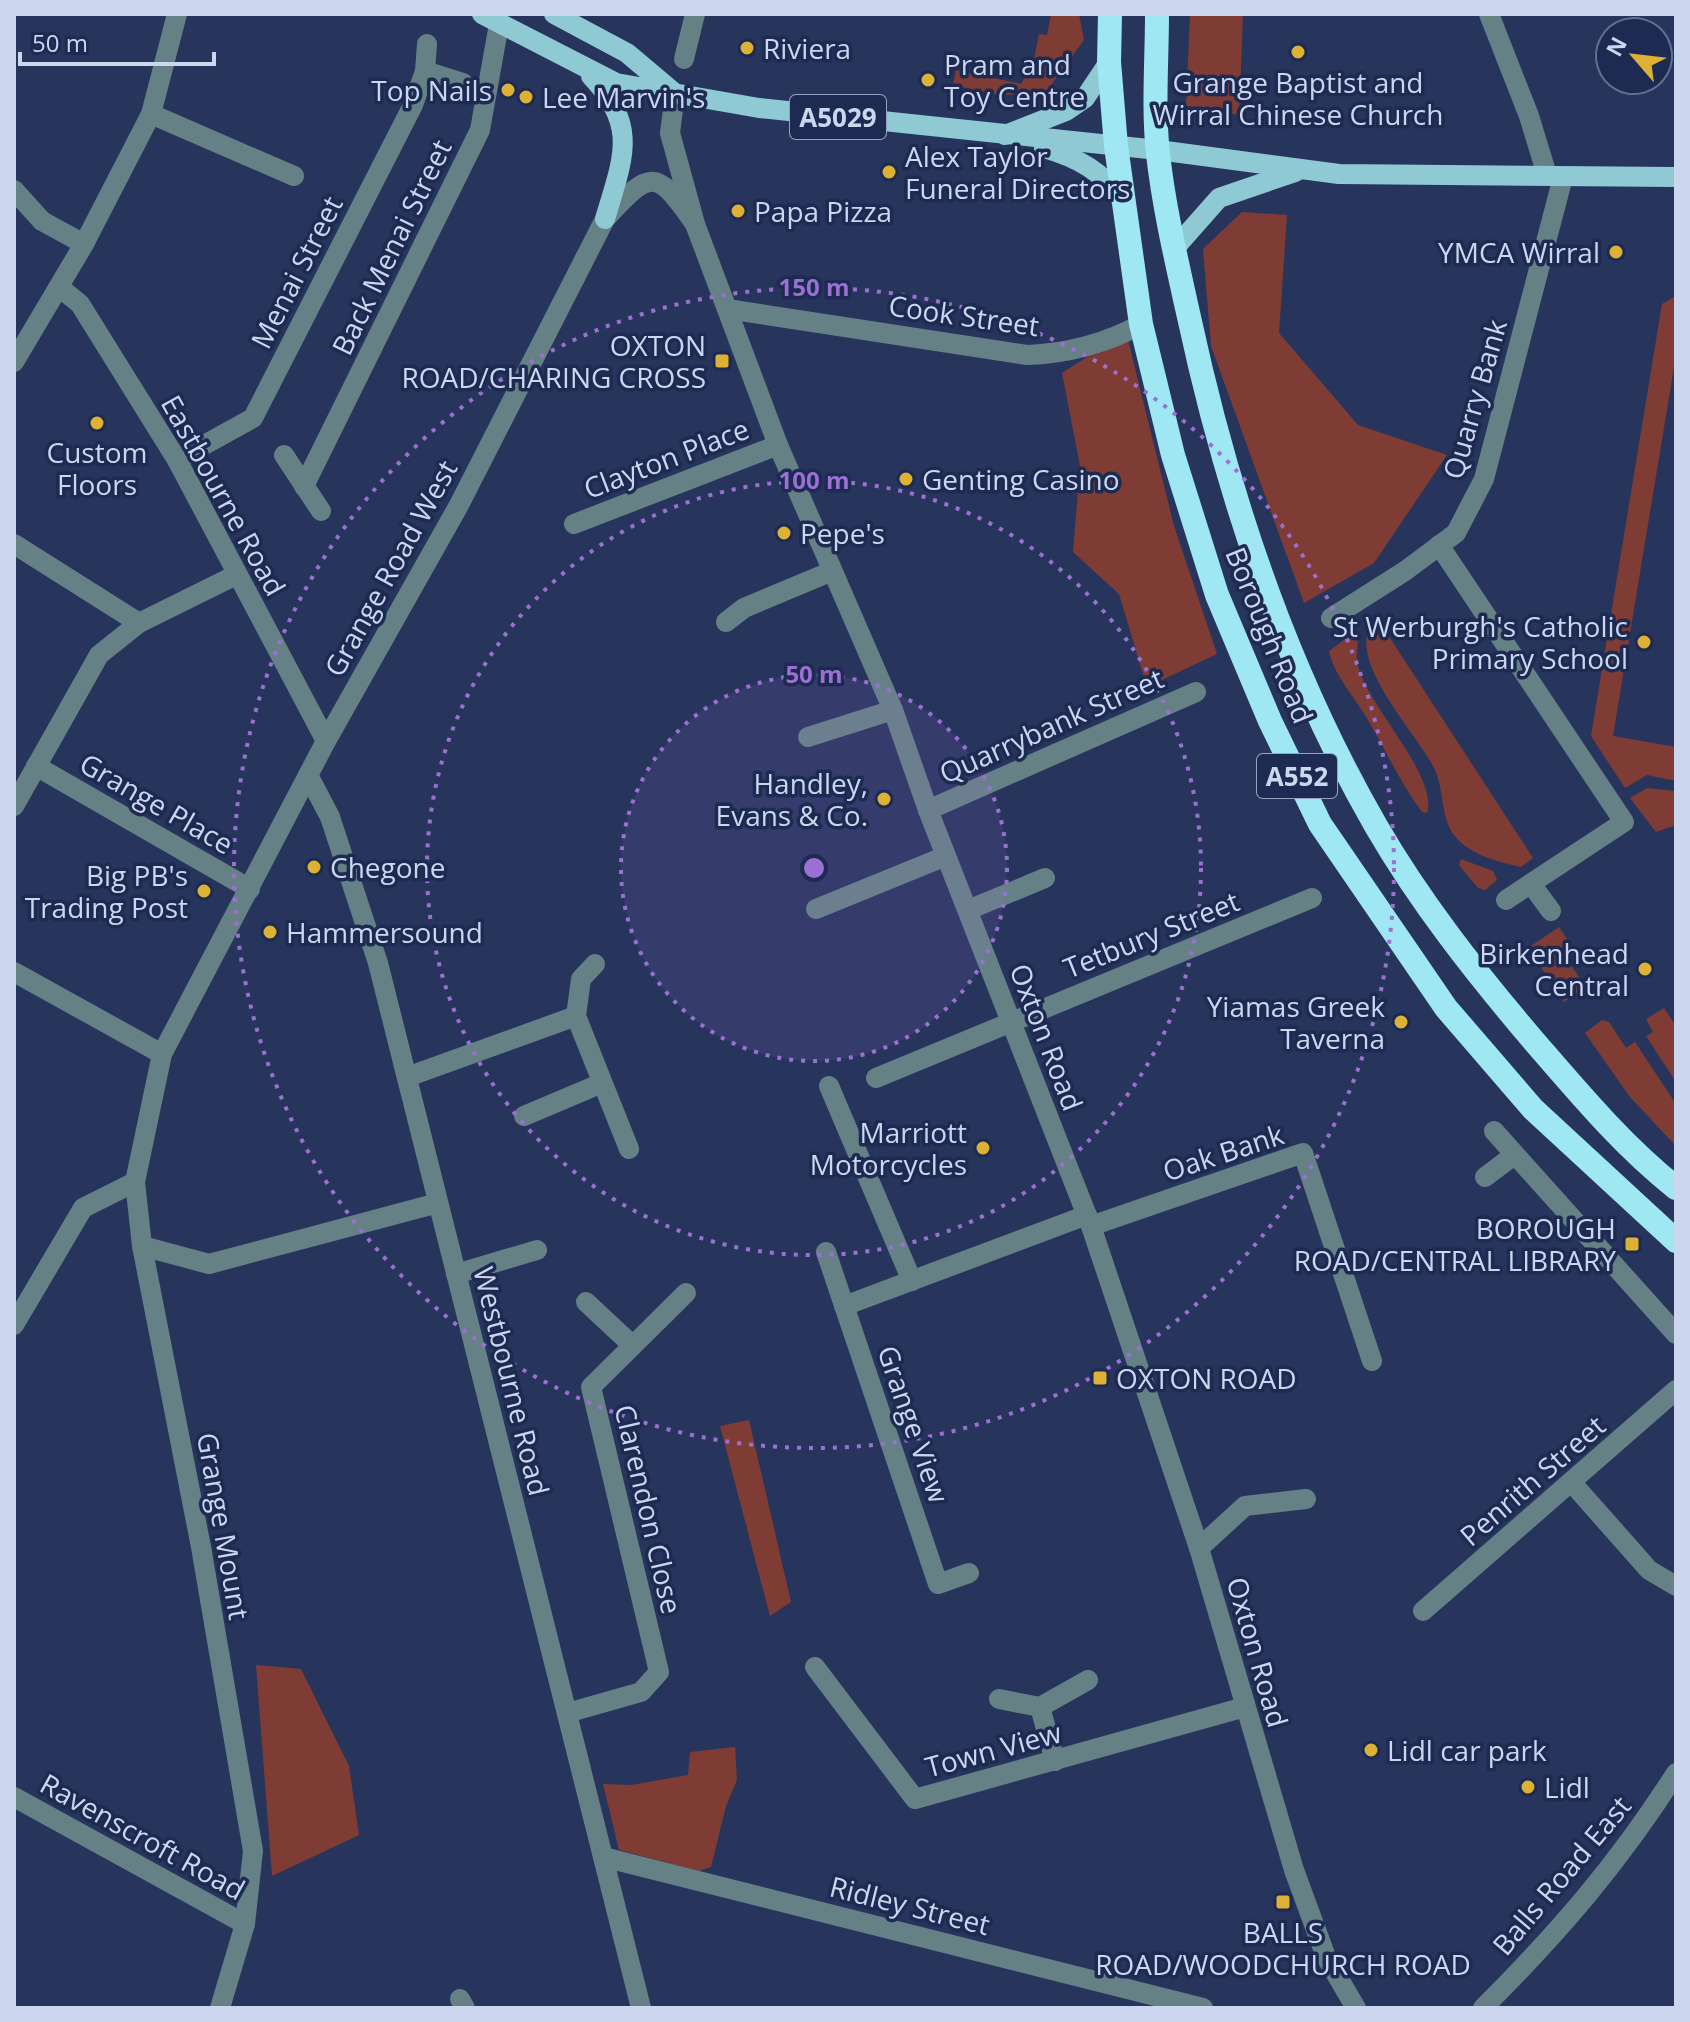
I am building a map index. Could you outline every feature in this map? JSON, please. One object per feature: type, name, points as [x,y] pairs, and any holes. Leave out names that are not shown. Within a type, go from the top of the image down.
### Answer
[{"type":"highway","name":"Borough Road","points":[[1110,14],[1109,62],[1116,146],[1141,324],[1173,455],[1217,595],[1270,721],[1320,824],[1359,885],[1473,1039],[1533,1109],[1676,1241]]},
{"type":"highway","name":"A552","points":[[1157,14],[1158,150],[1174,249],[1207,401],[1261,581],[1310,697],[1375,824],[1400,865],[1494,994],[1590,1105],[1645,1163],[1676,1188]]},
{"type":"main road","points":[[554,14],[627,53],[675,94]]},
{"type":"main road","name":"A5029","points":[[490,19],[616,83],[759,108],[1002,136],[1158,150]]},
{"type":"main road","name":"A5029","points":[[1002,136],[1066,111],[1085,98],[1109,62]]},
{"type":"main road","points":[[581,65],[612,98],[623,129],[619,171],[605,219]]},
{"type":"main road","name":"A5029","points":[[1002,136],[1087,164],[1108,180],[1122,200]]},
{"type":"main road","points":[[1158,150],[1339,174],[1676,177]]},
{"type":"main road","points":[[1174,249],[1219,198],[1303,170]]},
{"type":"street","points":[[14,362],[84,244],[151,114],[177,14]]},
{"type":"street","points":[[684,59],[695,14]]},
{"type":"street","points":[[1489,14],[1555,176]]},
{"type":"street","name":"Back Menai Street","points":[[304,486],[480,130],[490,19]]},
{"type":"street","name":"Menai Street","points":[[177,460],[253,418],[413,105],[425,71],[427,44]]},
{"type":"street","points":[[425,71],[463,83]]},
{"type":"street","name":"Oxton Road","points":[[675,94],[670,133],[695,224],[778,445],[830,572],[893,710],[928,810],[1089,1220],[1199,1548],[1294,1870],[1326,1957],[1356,2008]]},
{"type":"street","points":[[151,114],[294,176]]},
{"type":"street","name":"Quarry Bank","points":[[1331,618],[1456,533],[1484,479],[1555,176]]},
{"type":"street","name":"Grange Road West","points":[[162,1054],[326,741],[459,505],[605,219],[630,192],[642,183],[655,180],[669,187],[695,224]]},
{"type":"street","points":[[14,190],[42,221],[84,244]]},
{"type":"street","name":"Eastbourne Road","points":[[59,287],[80,304],[177,460],[326,741]]},
{"type":"street","name":"Cook Street","points":[[727,309],[1027,355],[1054,355],[1126,332],[1141,324]]},
{"type":"street","name":"Clayton Place","points":[[574,524],[778,445]]},
{"type":"street","points":[[284,455],[321,511]]},
{"type":"street","points":[[14,544],[139,623]]},
{"type":"street","points":[[1439,545],[1624,822],[1506,900]]},
{"type":"street","points":[[726,622],[744,608],[830,572]]},
{"type":"street","points":[[14,806],[99,655],[139,623],[236,575]]},
{"type":"street","name":"Quarrybank Street","points":[[928,810],[1196,692]]},
{"type":"street","points":[[808,737],[893,710]]},
{"type":"street","name":"Grange Place","points":[[36,766],[250,889]]},
{"type":"street","name":"Westbourne Road","points":[[308,775],[330,817],[361,909],[407,1077],[641,2008]]},
{"type":"street","points":[[816,909],[946,856]]},
{"type":"street","points":[[968,910],[1045,878]]},
{"type":"street","points":[[1531,884],[1551,911]]},
{"type":"street","name":"Tetbury Street","points":[[876,1078],[1312,898]]},
{"type":"street","points":[[595,964],[581,979],[576,1016],[629,1149]]},
{"type":"street","points":[[14,972],[162,1054]]},
{"type":"street","points":[[407,1077],[576,1016]]},
{"type":"street","name":"Grange Mount","points":[[162,1054],[135,1182],[142,1246],[201,1547],[253,1851],[245,1924],[220,2008]]},
{"type":"street","points":[[524,1116],[602,1083]]},
{"type":"street","points":[[829,1086],[912,1281]]},
{"type":"street","points":[[1494,1131],[1513,1156],[1676,1334]]},
{"type":"street","name":"Oak Bank","points":[[1089,1220],[1303,1153],[1372,1361]]},
{"type":"street","points":[[1485,1177],[1513,1156]]},
{"type":"street","points":[[17,1312],[83,1208],[135,1182]]},
{"type":"street","points":[[142,1246],[209,1264],[438,1203]]},
{"type":"street","points":[[844,1306],[1089,1220]]},
{"type":"street","points":[[456,1274],[537,1250]]},
{"type":"street","name":"Grange View","points":[[826,1252],[938,1584],[969,1573]]},
{"type":"street","name":"Clarendon Close","points":[[567,1713],[641,1692],[659,1672],[591,1387],[631,1344],[686,1293]]},
{"type":"street","points":[[586,1302],[631,1344]]},
{"type":"street","name":"Penrith Street","points":[[1423,1611],[1573,1484],[1676,1390]]},
{"type":"street","points":[[1573,1484],[1649,1570],[1676,1586]]},
{"type":"street","points":[[1199,1548],[1245,1506],[1306,1499]]},
{"type":"street","name":"Town View","points":[[815,1667],[915,1799],[1245,1707]]},
{"type":"street","points":[[999,1699],[1040,1707],[1088,1680]]},
{"type":"street","points":[[1040,1707],[1055,1761]]},
{"type":"street","name":"Balls Road East","points":[[1483,2008],[1539,1952],[1631,1844],[1676,1773]]},
{"type":"street","name":"Ravenscroft Road","points":[[14,1797],[245,1924]]},
{"type":"street","name":"Ridley Street","points":[[603,1857],[1203,2008]]},
{"type":"shaded area","points":[[1051,14],[1079,14],[1084,40],[1045,93],[999,95],[953,85],[956,70],[1021,84],[1033,64],[1039,34],[1047,35]]},
{"type":"shaded area","points":[[1190,14],[1243,14],[1239,115],[1186,106]]},
{"type":"shaded area","points":[[1242,212],[1287,215],[1279,333],[1358,425],[1447,455],[1374,563],[1304,603],[1211,346],[1203,249]]},
{"type":"shaded area","points":[[1676,296],[1676,355],[1613,736],[1676,747],[1676,781],[1647,775],[1625,788],[1591,736],[1662,304]]},
{"type":"shaded area","points":[[1126,332],[1174,526],[1217,654],[1147,687],[1119,594],[1073,552],[1080,466],[1062,373]]},
{"type":"shaded area","points":[[1377,618],[1533,858],[1521,867],[1476,853],[1454,835],[1435,770],[1374,673],[1367,652],[1367,633]]},
{"type":"shaded area","points":[[1348,637],[1358,641],[1357,663],[1364,682],[1423,780],[1428,798],[1427,813],[1422,812],[1406,788],[1335,668],[1329,651]]},
{"type":"shaded area","points":[[1647,788],[1676,791],[1676,825],[1656,832],[1630,798]]},
{"type":"shaded area","points":[[1461,859],[1493,871],[1497,880],[1485,890],[1478,888],[1459,865]]},
{"type":"shaded area","points":[[1559,927],[1574,950],[1565,957],[1586,987],[1564,1002],[1528,948]]},
{"type":"shaded area","points":[[1664,1008],[1676,1026],[1676,1082],[1646,1036],[1653,1032],[1646,1019]]},
{"type":"shaded area","points":[[1602,1020],[1609,1022],[1626,1048],[1635,1042],[1676,1104],[1674,1144],[1630,1097],[1585,1033]]},
{"type":"shaded area","points":[[749,1420],[791,1602],[770,1616],[720,1426]]},
{"type":"shaded area","points":[[256,1665],[301,1669],[349,1766],[359,1835],[272,1876]]},
{"type":"shaded area","points":[[735,1747],[737,1780],[726,1806],[711,1867],[699,1871],[619,1850],[603,1784],[631,1785],[688,1775],[690,1752]]},
{"type":"place","name":"Riviera","points":[[747,48]]},
{"type":"place","name":"Grange Baptist and Wirral Chinese Church","points":[[1298,52]]},
{"type":"place","name":"Pram and Toy Centre","points":[[928,80]]},
{"type":"place","name":"Top Nails","points":[[508,90]]},
{"type":"place","name":"Lee Marvin's","points":[[526,97]]},
{"type":"place","name":"Alex Taylor Funeral Directors","points":[[889,172]]},
{"type":"place","name":"Papa Pizza","points":[[738,211]]},
{"type":"place","name":"YMCA Wirral","points":[[1616,252]]},
{"type":"place","name":"OXTON ROAD/CHARING CROSS","points":[[722,361]]},
{"type":"place","name":"Custom Floors","points":[[97,423]]},
{"type":"place","name":"Genting Casino","points":[[906,479]]},
{"type":"place","name":"Pepe's","points":[[784,533]]},
{"type":"place","name":"St Werburgh's Catholic Primary School","points":[[1644,642]]},
{"type":"place","name":"Handley, Evans & Co.","points":[[884,799]]},
{"type":"place","name":"Chegone","points":[[314,867]]},
{"type":"place","name":"Big PB's Trading Post","points":[[204,891]]},
{"type":"place","name":"Hammersound","points":[[270,932]]},
{"type":"place","name":"Birkenhead Central","points":[[1645,969]]},
{"type":"place","name":"Yiamas Greek Taverna","points":[[1401,1022]]},
{"type":"place","name":"Marriott Motorcycles","points":[[983,1148]]},
{"type":"place","name":"BOROUGH ROAD/CENTRAL LIBRARY","points":[[1632,1244]]},
{"type":"place","name":"OXTON ROAD","points":[[1100,1378]]},
{"type":"place","name":"Lidl car park","points":[[1371,1750]]},
{"type":"place","name":"Lidl","points":[[1528,1787]]},
{"type":"place","name":"BALLS ROAD/WOODCHURCH ROAD","points":[[1283,1902]]}]
